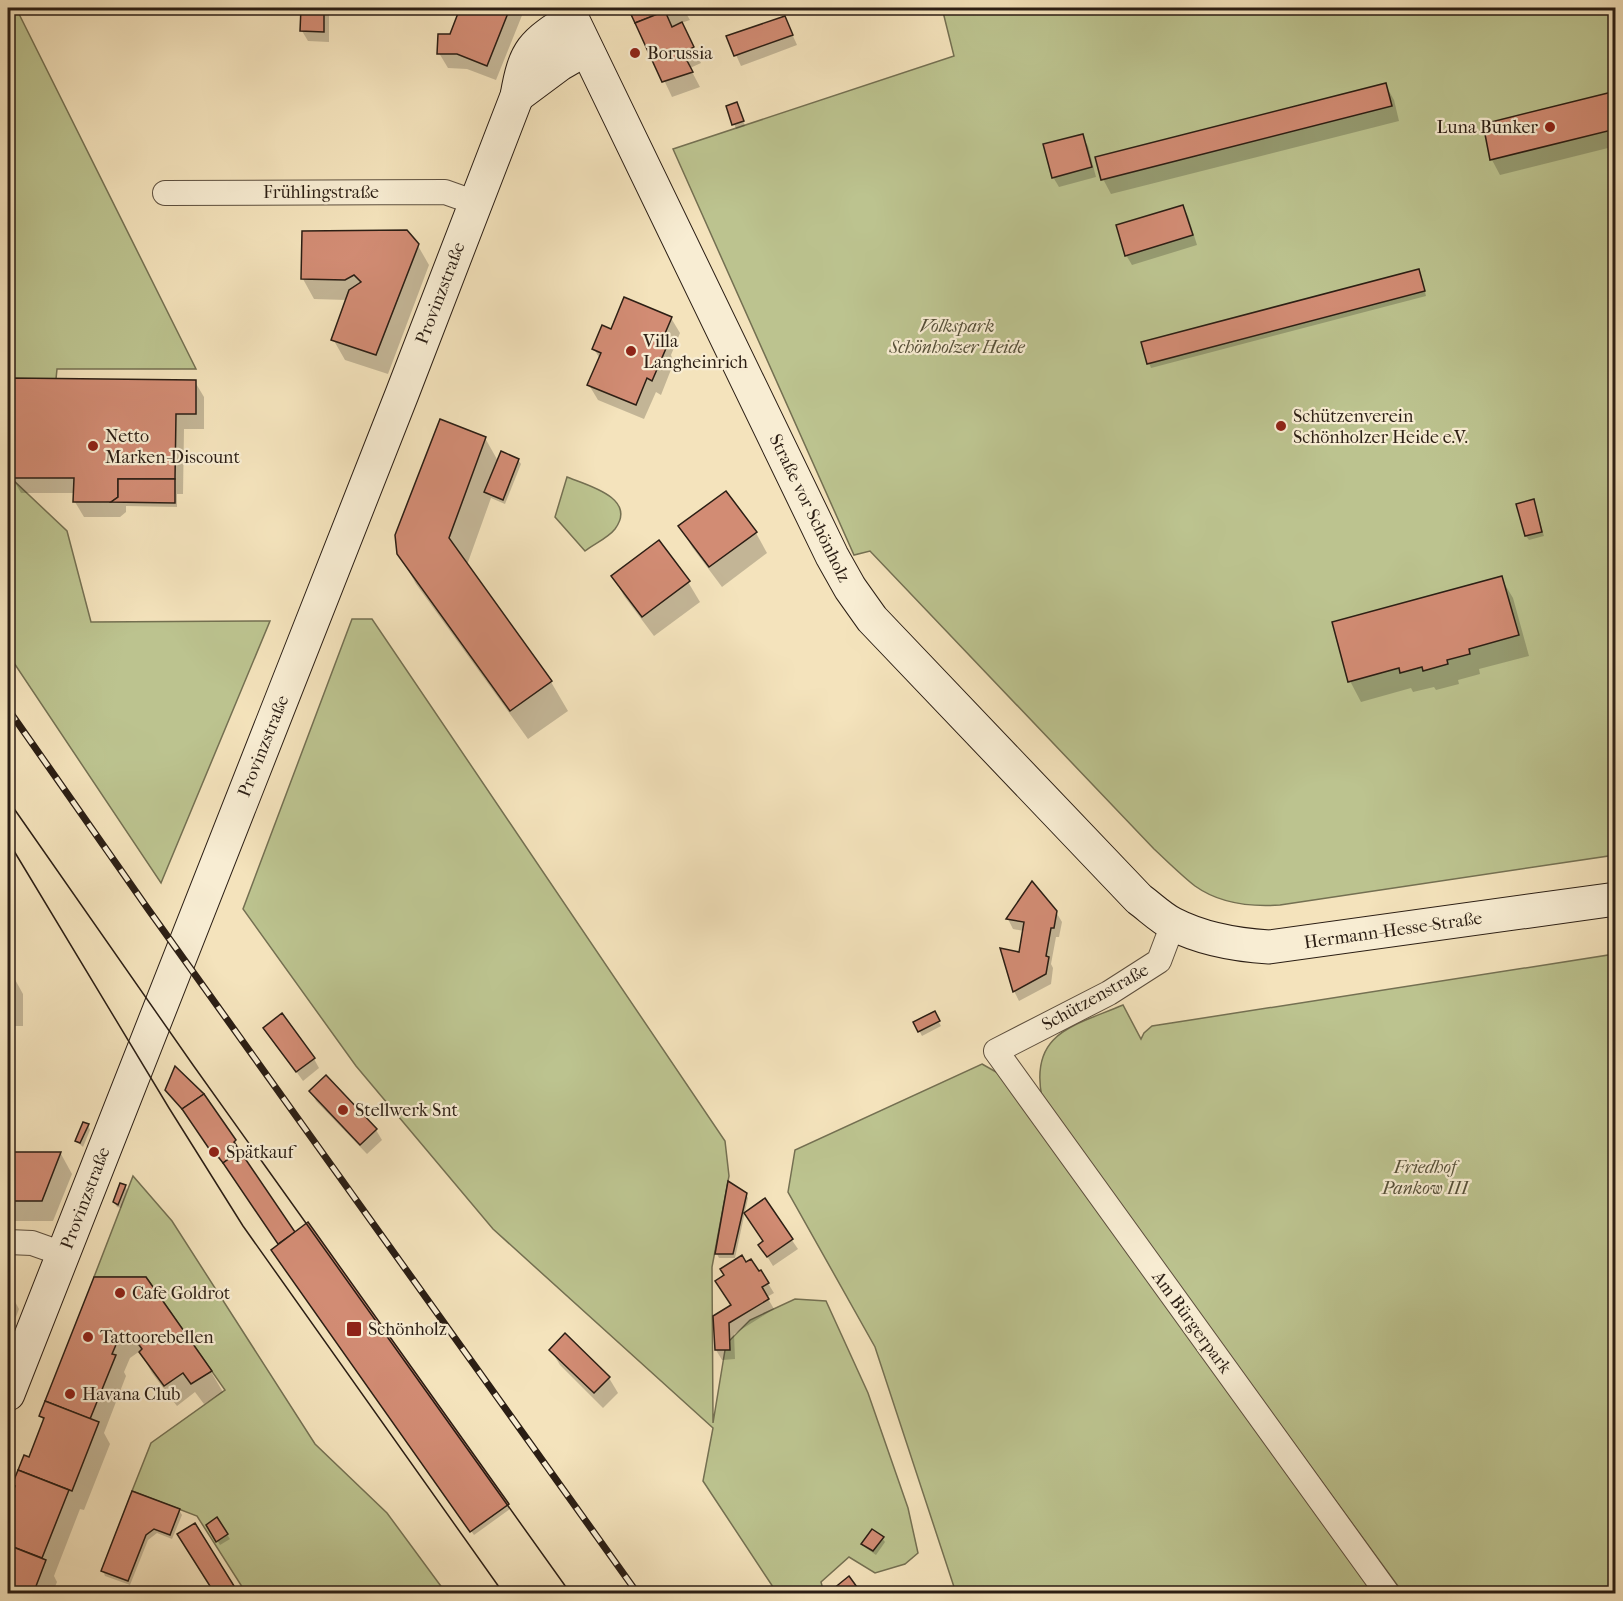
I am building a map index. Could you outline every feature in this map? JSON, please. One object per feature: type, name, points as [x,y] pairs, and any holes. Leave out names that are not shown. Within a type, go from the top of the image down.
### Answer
[{"type":"main road","name":"Straße vor Schönholz","points":[[569,13],[850,588],[872,619],[1139,899],[1173,924]]},
{"type":"main road","name":"Provinzstraße","points":[[8,1394],[476,203],[517,96],[522,67],[537,43],[569,13]]},
{"type":"main road","points":[[517,96],[560,64],[586,49]]},
{"type":"main road","name":"Hermann-Hesse-Straße","points":[[1173,924],[1210,938],[1243,945],[1269,947],[1616,899]]},
{"type":"street","name":"Frühlingstraße","points":[[165,193],[445,192],[476,203]]},
{"type":"street","name":"Schützenstraße","points":[[996,1052],[1109,993],[1159,961],[1173,924]]},
{"type":"street","name":"Am Bürgerpark","points":[[996,1052],[1389,1593]]},
{"type":"street","points":[[8,1242],[32,1243],[63,1254]]},
{"type":"green space","points":[[8,8],[16,8],[196,369],[57,369],[56,379],[11,478],[67,531],[91,622],[270,621],[161,883],[8,654]]},
{"type":"green space","name":"Volkspark Schönholzer Heide","points":[[942,8],[1615,8],[1615,855],[1280,905],[1247,905],[1215,897],[1195,886],[1154,849],[870,551],[854,555],[673,149],[954,56]]},
{"type":"green space","points":[[567,477],[607,494],[620,509],[620,518],[615,529],[585,551],[555,517]]},
{"type":"green space","points":[[352,619],[372,619],[725,1141],[729,1176],[712,1267],[713,1423],[726,1344],[750,1320],[795,1299],[826,1301],[868,1393],[908,1508],[918,1553],[905,1564],[875,1573],[849,1557],[821,1582],[824,1593],[777,1593],[703,1481],[713,1428],[493,1229],[356,1066],[243,909]]},
{"type":"green space","name":"Friedhof Pankow III","points":[[1615,954],[1615,1593],[1403,1593],[1042,1098],[1040,1076],[1042,1059],[1049,1045],[1072,1026],[1123,1005],[1141,1039],[1152,1026]]},
{"type":"green space","points":[[982,1064],[1005,1077],[1375,1593],[956,1593],[875,1347],[788,1192],[795,1150]]},
{"type":"green space","points":[[133,1176],[172,1221],[315,1444],[387,1513],[446,1593],[246,1593],[197,1516],[132,1491],[151,1443],[225,1390],[146,1277],[94,1277]]},
{"type":"building","points":[[301,8],[324,8],[324,32],[300,31]]},
{"type":"building","points":[[460,8],[510,8],[487,66],[457,54],[437,54],[438,34],[450,34]]},
{"type":"building","points":[[628,8],[675,8],[635,23]]},
{"type":"building","points":[[665,11],[672,27],[682,22],[694,47],[683,53],[693,72],[662,82],[635,23]]},
{"type":"building","points":[[785,16],[793,35],[734,56],[726,36]]},
{"type":"building","points":[[1386,83],[1392,106],[1101,180],[1095,157]]},
{"type":"building","name":"Luna Bunker","points":[[1616,91],[1616,129],[1490,160],[1483,124]]},
{"type":"building","points":[[737,102],[744,121],[732,125],[726,106]]},
{"type":"building","points":[[1083,134],[1092,167],[1052,178],[1043,144]]},
{"type":"building","points":[[1183,205],[1193,235],[1125,256],[1116,225]]},
{"type":"building","points":[[407,230],[419,244],[376,355],[331,340],[349,290],[361,282],[354,275],[345,280],[301,279],[302,231]]},
{"type":"building","points":[[1419,269],[1425,291],[1147,364],[1141,342]]},
{"type":"building","name":"Villa Langheinrich","points":[[624,297],[672,317],[661,343],[667,346],[652,381],[647,378],[636,405],[587,385],[601,353],[592,349],[602,325],[611,329]]},
{"type":"building","name":"Netto Marken-Discount","points":[[11,378],[196,380],[196,414],[176,414],[175,479],[118,479],[118,497],[111,502],[73,502],[74,478],[10,478]]},
{"type":"building","points":[[440,419],[486,437],[449,538],[552,681],[510,711],[397,554],[395,535]]},
{"type":"building","points":[[501,451],[519,459],[503,500],[484,492]]},
{"type":"building","points":[[118,479],[175,479],[175,503],[111,502],[118,497]]},
{"type":"building","points":[[726,491],[757,532],[709,567],[678,526]]},
{"type":"building","points":[[1534,499],[1542,532],[1525,536],[1516,504]]},
{"type":"building","points":[[659,540],[690,581],[642,617],[611,576]]},
{"type":"building","points":[[1502,576],[1519,635],[1469,649],[1470,654],[1447,660],[1448,664],[1423,671],[1422,667],[1400,673],[1399,668],[1348,682],[1332,622]]},
{"type":"building","points":[[1032,881],[1057,911],[1046,956],[1049,957],[1046,974],[1013,992],[1000,948],[1019,952],[1024,922],[1006,919]]},
{"type":"building","points":[[935,1011],[940,1021],[918,1032],[913,1022]]},
{"type":"building","points":[[282,1013],[315,1058],[296,1072],[263,1028]]},
{"type":"building","points":[[175,1066],[204,1094],[182,1109],[165,1090]]},
{"type":"building","name":"Stellwerk Snt","points":[[326,1075],[377,1129],[360,1145],[309,1091]]},
{"type":"building","points":[[204,1094],[236,1140],[234,1142],[240,1151],[223,1163],[216,1154],[214,1156],[182,1109]]},
{"type":"building","points":[[83,1122],[89,1124],[80,1143],[75,1141]]},
{"type":"building","points":[[240,1151],[295,1232],[278,1244],[223,1163]]},
{"type":"building","points":[[8,1152],[61,1152],[42,1201],[8,1201]]},
{"type":"building","points":[[728,1181],[747,1193],[733,1254],[715,1254]]},
{"type":"building","points":[[120,1183],[126,1185],[118,1205],[113,1202]]},
{"type":"building","points":[[765,1198],[793,1239],[767,1257],[758,1245],[763,1241],[744,1213]]},
{"type":"building","points":[[308,1222],[509,1504],[470,1532],[271,1250]]},
{"type":"building","points":[[742,1255],[746,1262],[751,1259],[769,1283],[762,1287],[769,1299],[729,1323],[730,1350],[715,1350],[713,1316],[731,1305],[715,1281],[724,1275],[720,1269]]},
{"type":"building","points":[[94,1277],[146,1277],[212,1371],[191,1384],[183,1373],[164,1386],[139,1352],[142,1349],[129,1331],[119,1338],[112,1354],[116,1355],[90,1419],[45,1401]]},
{"type":"building","points":[[565,1333],[610,1377],[594,1393],[549,1350]]},
{"type":"building","points":[[45,1401],[99,1422],[72,1491],[18,1470],[24,1455],[29,1457],[44,1418],[39,1416]]},
{"type":"building","points":[[18,1470],[69,1490],[42,1558],[8,1545],[8,1505]]},
{"type":"building","points":[[132,1491],[180,1509],[170,1535],[154,1529],[146,1535],[128,1581],[101,1571]]},
{"type":"building","points":[[217,1517],[228,1534],[216,1542],[206,1525]]},
{"type":"building","points":[[195,1523],[239,1594],[215,1594],[177,1534]]},
{"type":"building","points":[[872,1529],[884,1537],[873,1551],[861,1544]]},
{"type":"building","points":[[8,1545],[46,1560],[33,1594],[8,1594]]},
{"type":"building","points":[[849,1576],[862,1594],[828,1594],[828,1593]]},
{"type":"tram line","points":[[8,800],[193,1065],[571,1594]]},
{"type":"tram line","points":[[8,841],[243,1226],[504,1594]]},
{"type":"railway","points":[[8,709],[148,909],[638,1594]]},
{"type":"place","name":"Borussia","points":[[635,53]]},
{"type":"place","name":"Luna Bunker","points":[[1550,127]]},
{"type":"place","name":"Villa Langheinrich","points":[[631,351]]},
{"type":"place","name":"Schützenverein Schönholzer Heide e.V.","points":[[1281,426]]},
{"type":"place","name":"Netto Marken-Discount","points":[[93,446]]},
{"type":"place","name":"Stellwerk Snt","points":[[343,1110]]},
{"type":"place","name":"Spätkauf","points":[[214,1152]]},
{"type":"place","name":"Cafe Goldrot","points":[[120,1293]]},
{"type":"place","name":"Schönholz","points":[[354,1329]]},
{"type":"place","name":"Tattoorebellen","points":[[88,1337]]},
{"type":"place","name":"Havana Club","points":[[70,1394]]}]
